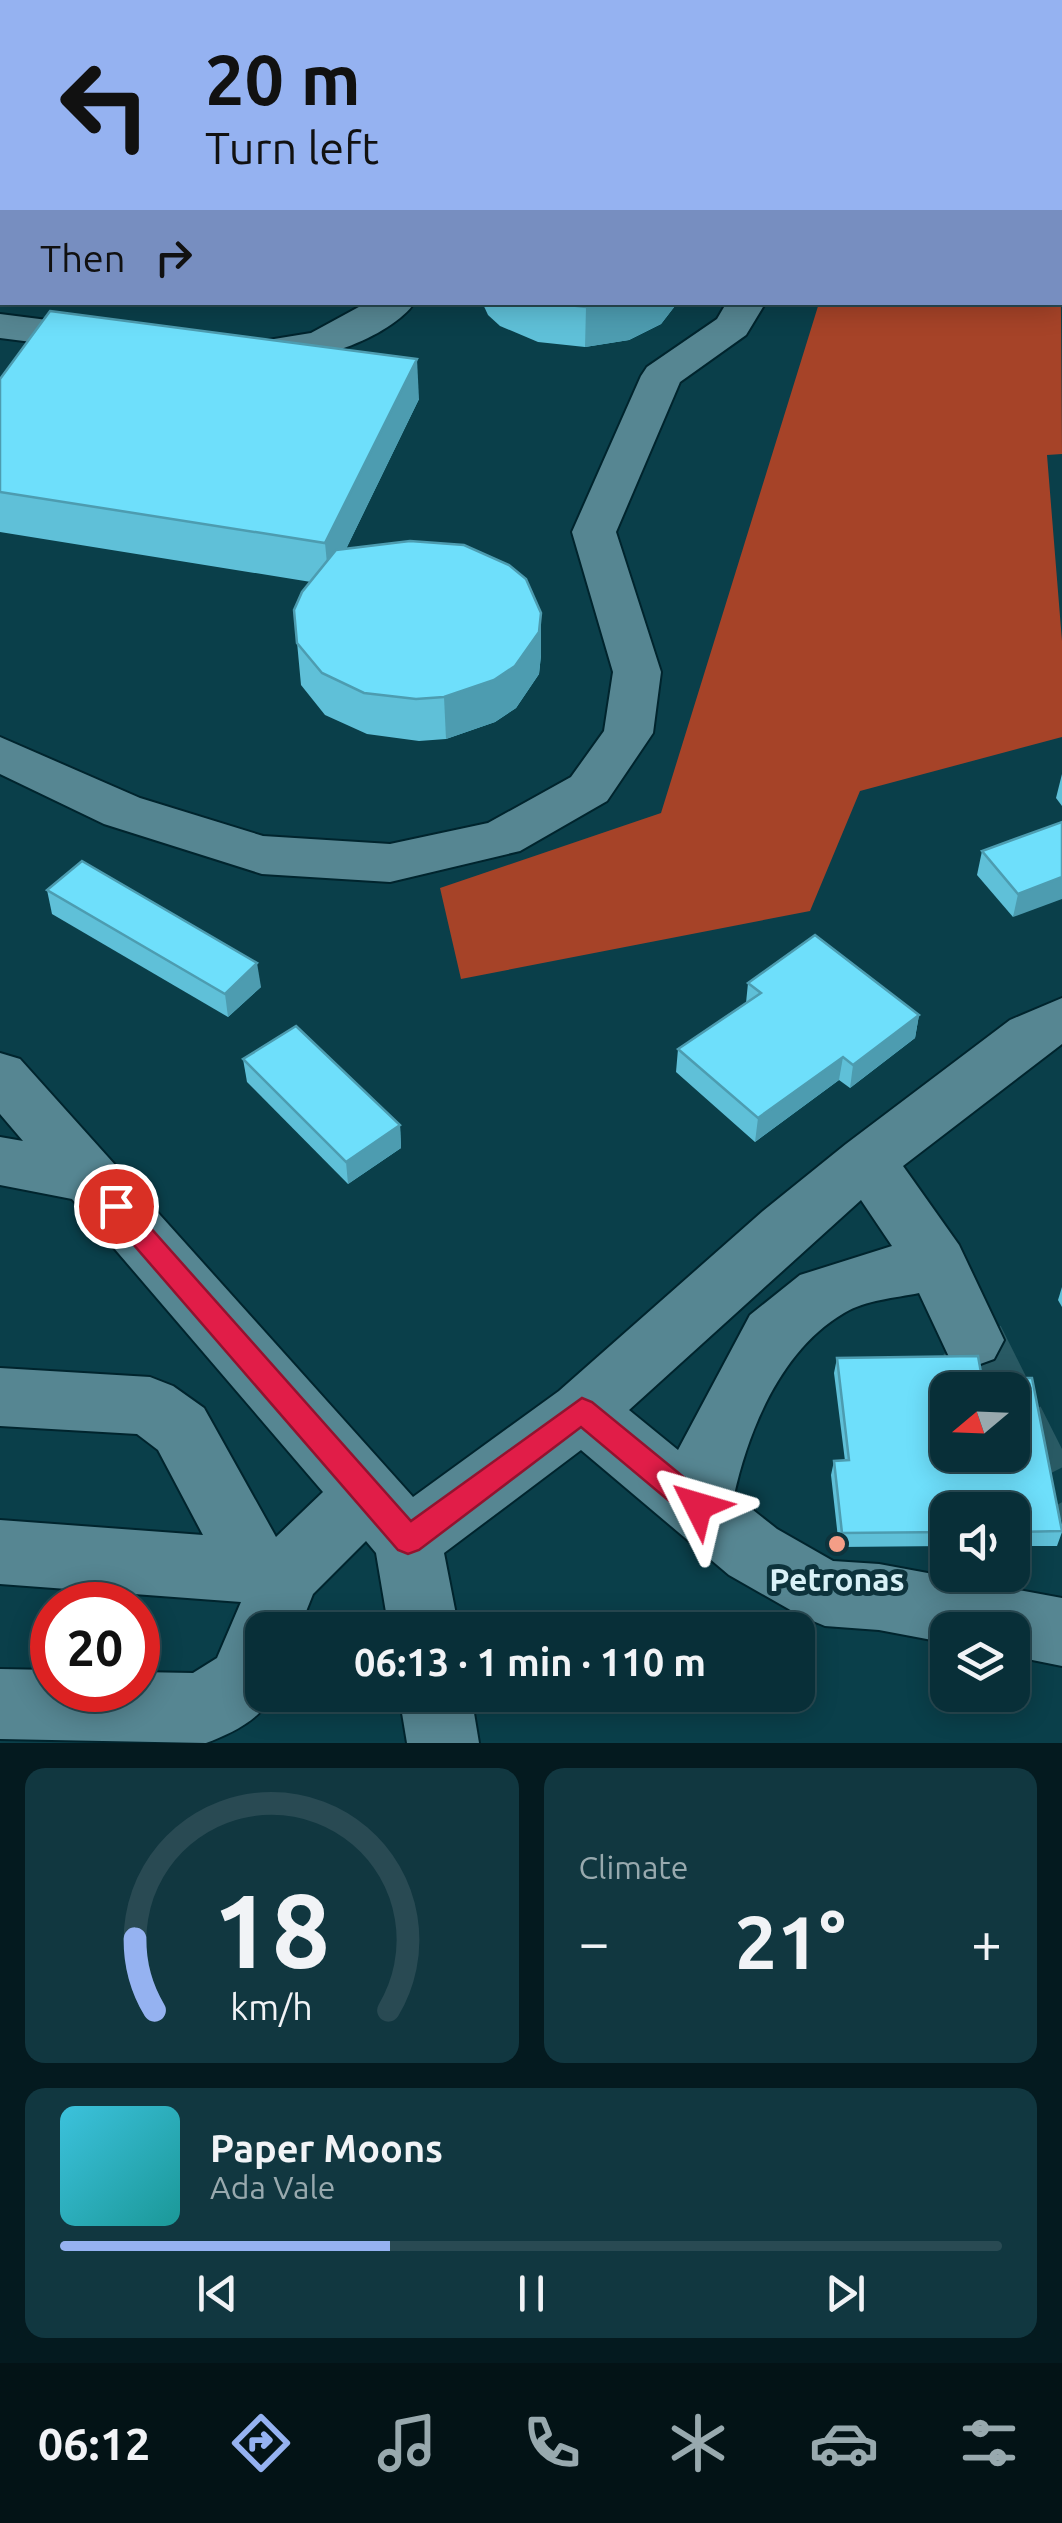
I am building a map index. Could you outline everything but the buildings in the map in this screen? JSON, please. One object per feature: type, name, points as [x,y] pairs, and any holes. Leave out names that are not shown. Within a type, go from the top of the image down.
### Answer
[{"type":"street","points":[[210,354],[286,352],[338,340],[391,305]]},
{"type":"street","points":[[0,754],[122,811],[262,855],[390,864],[502,838],[589,789],[628,734],[637,672],[594,532],[662,376],[732,327],[745,305]]},
{"type":"street","points":[[0,326],[138,343]]},
{"type":"street","points":[[0,1704],[203,1710],[242,1682],[268,1601],[388,1516],[582,1411],[866,1160],[1030,1035],[1062,1018]]},
{"type":"street","points":[[0,1075],[388,1516],[418,1612]]},
{"type":"street","points":[[0,1160],[91,1178]]},
{"type":"street","points":[[866,1160],[936,1264],[972,1340]]},
{"type":"street","points":[[698,1506],[712,1446],[772,1334],[822,1294],[866,1277],[936,1264]]},
{"type":"street","points":[[0,1397],[150,1406],[181,1430],[268,1601]]},
{"type":"street","points":[[582,1411],[753,1552],[825,1593],[879,1597],[1062,1632]]},
{"type":"street","points":[[0,1552],[268,1601]]},
{"type":"street","points":[[438,1712],[443,1743]]},
{"type":"shaded area","points":[[818,305],[1061,305],[1062,454],[1047,455],[1062,641],[1062,737],[860,791],[810,911],[461,979],[440,888],[661,813]]},
{"type":"tunnel","points":[[972,1340],[988,1372]]},
{"type":"tunnel","points":[[1030,1457],[1062,1520]]},
{"type":"place","name":"Petronas","points":[[837,1544]]},
{"type":"route","points":[[116,1206],[408,1540],[582,1411],[698,1506]]}]
